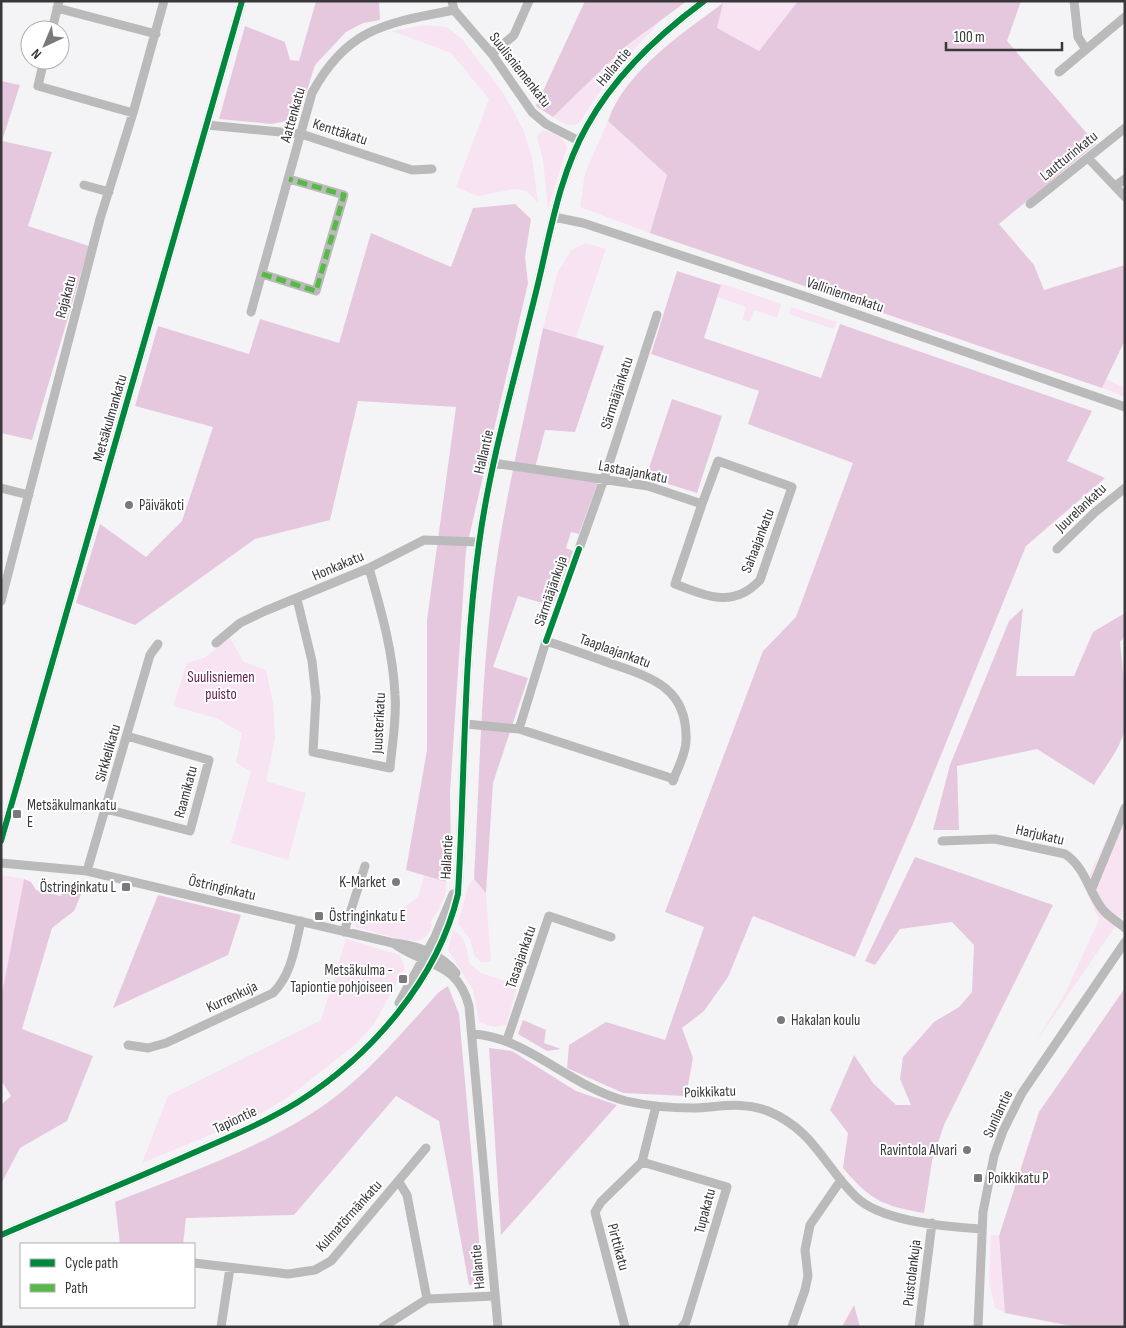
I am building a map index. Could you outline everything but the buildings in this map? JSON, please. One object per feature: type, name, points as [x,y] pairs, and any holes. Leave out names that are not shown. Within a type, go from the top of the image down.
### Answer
[{"type":"street","name":"Rajakatu","points":[[1,601],[5,573],[29,494],[109,192],[134,113],[164,1]]},
{"type":"street","name":"Metsäkulmankatu","points":[[1,841],[242,1]]},
{"type":"street","points":[[492,54],[514,35],[529,1]]},
{"type":"street","name":"Hallantie","points":[[498,1327],[472,1034],[464,989],[460,978],[452,968],[429,957],[450,903],[459,870],[466,724],[479,542],[493,463],[554,217],[568,168],[579,141],[609,91],[630,66],[667,30],[704,1]]},
{"type":"street","points":[[1074,1],[1078,37],[1085,48]]},
{"type":"street","points":[[54,20],[58,5],[156,34]]},
{"type":"street","name":"Suulisniemenkatu","points":[[453,5],[492,54],[532,112],[546,124],[579,141]]},
{"type":"street","name":"Aattenkatu","points":[[251,312],[312,92],[324,70],[334,57],[365,33],[453,5]]},
{"type":"street","points":[[1059,72],[1085,48],[1125,17]]},
{"type":"street","points":[[42,70],[38,86],[134,113]]},
{"type":"street","name":"Kenttäkatu","points":[[207,125],[301,134],[412,170],[432,169]]},
{"type":"street","name":"Lautturinkatu","points":[[1030,204],[1125,128]]},
{"type":"street","points":[[1088,158],[1125,197]]},
{"type":"street","points":[[262,274],[316,291],[344,195],[289,179]]},
{"type":"street","points":[[1115,186],[1125,179]]},
{"type":"street","points":[[84,185],[109,192]]},
{"type":"street","name":"Valliniemenkatu","points":[[554,217],[583,223],[804,296],[1125,407]]},
{"type":"street","name":"Särmääjänkatu","points":[[604,480],[657,315]]},
{"type":"street","name":"Sahaajankatu","points":[[718,461],[792,487],[760,580],[750,591],[731,598],[712,598],[675,584],[702,504],[718,461]]},
{"type":"street","name":"Lastaajankatu","points":[[493,463],[648,486],[702,504]]},
{"type":"street","name":"Särmääjänkuja","points":[[579,549],[604,480]]},
{"type":"street","points":[[1,488],[29,494]]},
{"type":"street","name":"Juurelankatu","points":[[1057,549],[1094,513],[1125,488]]},
{"type":"street","name":"Honkakatu","points":[[216,643],[240,623],[369,568],[424,540],[479,542]]},
{"type":"street","name":"Juusterikatu","points":[[296,599],[312,661],[316,697],[312,752],[390,768],[396,698],[393,664],[387,632],[369,568]]},
{"type":"street","name":"Taaplaajankatu","points":[[466,724],[519,729],[673,780],[686,743],[685,718],[677,700],[671,693],[648,676],[546,641],[519,729]]},
{"type":"street","name":"Sirkkelikatu","points":[[87,871],[150,655],[158,644]]},
{"type":"street","name":"Raamikatu","points":[[106,809],[190,832],[209,760],[127,736]]},
{"type":"street","points":[[1092,888],[1125,808]]},
{"type":"street","name":"Harjukatu","points":[[942,841],[994,839],[1065,854],[1074,860],[1083,871],[1103,910],[1125,928]]},
{"type":"street","name":"Östringinkatu","points":[[1,863],[87,871],[393,943],[429,957]]},
{"type":"street","points":[[344,932],[364,866]]},
{"type":"street","name":"Tasaajankatu","points":[[508,1040],[549,916],[611,937]]},
{"type":"street","name":"Kurrenkuja","points":[[128,1044],[148,1048],[166,1043],[273,992],[282,983],[289,967],[301,921]]},
{"type":"street","name":"Sunilantie","points":[[978,1326],[982,1229],[988,1180],[994,1156],[1012,1112],[1039,1067],[1125,942]]},
{"type":"street","name":"Tapiontie","points":[[1,1235],[272,1117],[324,1083],[376,1037],[429,957]]},
{"type":"street","name":"Poikkikatu","points":[[472,1034],[508,1040],[582,1084],[624,1100],[656,1106],[693,1108],[737,1104],[768,1111],[791,1123],[808,1137],[856,1198],[872,1208],[895,1217],[982,1229]]},
{"type":"street","points":[[642,1162],[656,1106]]},
{"type":"street","name":"Kulmatörmänkatu","points":[[195,1263],[288,1274],[315,1270],[331,1261],[426,1148]]},
{"type":"street","name":"Pirttikatu","points":[[625,1327],[595,1212],[601,1202],[642,1162]]},
{"type":"street","name":"Tupakatu","points":[[642,1162],[727,1187],[686,1322],[682,1327]]},
{"type":"street","points":[[792,1327],[806,1290],[808,1276],[805,1250],[810,1225],[840,1180]]},
{"type":"street","name":"Kulmatörmänkatu","points":[[399,1182],[407,1194],[428,1299]]},
{"type":"street","name":"Puistolankuja","points":[[919,1327],[932,1223]]},
{"type":"street","points":[[221,1327],[230,1268]]},
{"type":"street","points":[[383,1327],[428,1299],[495,1296]]},
{"type":"street","points":[[978,1326],[987,1327]]},
{"type":"green space","points":[[726,1],[798,1],[759,51],[716,28],[723,3]]},
{"type":"green space","points":[[664,17],[613,72],[579,123],[569,125],[553,117],[626,46]]},
{"type":"green space","points":[[425,25],[447,27],[462,39],[504,94],[523,129],[532,157],[538,203],[527,191],[515,189],[478,196],[456,187],[489,99],[451,53],[392,31]]},
{"type":"green space","points":[[608,121],[667,175],[650,233],[580,207],[585,173]]},
{"type":"green space","points":[[542,130],[557,135],[567,147],[548,209],[543,160],[537,137]]},
{"type":"green space","points":[[586,243],[606,249],[576,337],[543,328],[557,274],[571,250]]},
{"type":"green space","points":[[721,283],[781,304],[777,318],[754,310],[750,322],[742,320],[746,307],[717,297]]},
{"type":"green space","points":[[791,307],[837,322],[834,329],[789,314]]},
{"type":"green space","points":[[1106,379],[1125,388],[1125,397],[1102,388]]},
{"type":"green space","name":"Suulisniemen puisto","points":[[230,638],[244,662],[266,670],[273,703],[275,738],[266,781],[306,793],[288,860],[231,843],[251,772],[236,762],[242,733],[216,718],[173,706],[187,663],[204,658]]},
{"type":"green space","points":[[1125,801],[1125,912],[1034,1045],[1065,993],[1099,920],[1084,886]]},
{"type":"green space","points":[[1,875],[24,879],[1,1001]]},
{"type":"green space","points":[[424,876],[446,882],[444,899],[430,923],[432,925],[425,938],[414,941],[407,940],[355,927],[359,913],[388,920],[418,897]]},
{"type":"green space","points":[[474,879],[486,893],[491,962],[481,962],[474,955],[470,939],[458,924],[468,886]]},
{"type":"green space","points":[[453,930],[463,940],[469,963],[481,973],[518,985],[506,1025],[494,1027],[479,1022],[473,990],[448,950]]},
{"type":"green space","points":[[346,939],[400,955],[405,968],[374,1024],[356,1044],[287,1098],[256,1116],[142,1163],[168,1096],[321,1020]]},
{"type":"green space","points":[[991,1234],[999,1236],[1005,1313],[995,1308],[989,1281]]},
{"type":"shaded area","points":[[316,1],[379,1],[380,20],[363,23],[346,32],[315,65],[298,119],[271,124],[219,119],[245,26],[285,42],[290,60],[299,61]]},
{"type":"shaded area","points":[[585,1],[687,1],[626,46],[553,117],[536,106]]},
{"type":"shaded area","points":[[798,1],[1021,1],[1007,41],[1096,144],[999,224],[1034,265],[1044,290],[1125,265],[1125,340],[1102,388],[650,233],[667,175],[608,121],[616,103],[641,70],[657,54],[723,3],[717,28],[759,51]]},
{"type":"shaded area","points":[[1,81],[20,85],[2,141],[52,152],[28,226],[89,246],[32,440],[1,433]]},
{"type":"shaded area","points":[[515,204],[531,219],[525,257],[528,283],[466,550],[450,793],[451,845],[446,882],[406,870],[427,750],[427,620],[456,407],[358,401],[330,520],[255,539],[135,625],[76,603],[100,524],[146,557],[182,521],[213,427],[135,406],[158,326],[249,354],[260,319],[339,343],[371,233],[451,267],[473,208]]},
{"type":"shaded area","points":[[677,271],[721,285],[704,338],[821,378],[840,324],[1092,411],[1067,461],[1105,478],[1026,546],[915,819],[855,957],[753,916],[728,977],[704,1011],[682,1028],[693,1058],[686,1096],[623,1093],[567,1068],[569,1045],[606,1022],[665,1040],[704,927],[665,912],[763,651],[796,617],[853,463],[748,424],[759,391],[651,354]]},
{"type":"shaded area","points":[[543,328],[604,346],[575,432],[545,430],[534,472],[598,482],[579,534],[571,532],[566,548],[573,551],[553,606],[518,596],[493,667],[528,678],[493,783],[486,893],[474,879],[482,715],[492,592],[503,523]]},
{"type":"shaded area","points":[[672,399],[722,416],[697,493],[646,477]]},
{"type":"shaded area","points":[[1023,608],[1016,676],[1074,676],[1093,632],[1125,613],[1125,636],[1120,642],[1125,695],[1125,727],[1123,735],[1112,757],[1094,785],[1037,749],[957,766],[959,830],[933,830],[950,765],[1009,621]]},
{"type":"shaded area","points":[[915,857],[1053,905],[944,1125],[932,1161],[924,1213],[887,1204],[861,1188],[843,1168],[848,1133],[830,1110],[854,1055],[873,1083],[896,1105],[911,1105],[900,1079],[903,1057],[934,1022],[959,1007],[972,992],[974,945],[952,922],[900,929],[875,965],[865,961]]},
{"type":"shaded area","points":[[24,879],[31,882],[36,890],[61,896],[67,882],[85,885],[74,911],[52,928],[22,1029],[93,1056],[67,1121],[20,1148],[1,1184],[1,1105],[11,1096],[1,1080],[1,999]]},
{"type":"shaded area","points":[[158,895],[241,915],[228,955],[113,1008]]},
{"type":"shaded area","points":[[448,986],[459,1014],[483,1284],[469,1285],[439,1121],[396,1096],[294,1215],[186,1218],[183,1243],[120,1243],[115,1202],[229,1157],[311,1114],[335,1097],[363,1073],[439,992]]},
{"type":"shaded area","points":[[1125,988],[1125,1327],[1077,1327],[1005,1313],[999,1236],[1039,1112]]},
{"type":"shaded area","points":[[523,1020],[546,1030],[544,1043],[561,1049],[547,1051],[518,1034]]},
{"type":"shaded area","points":[[489,1048],[512,1051],[576,1091],[617,1105],[501,1235]]},
{"type":"shaded area","points":[[854,1305],[860,1327],[842,1327]]},
{"type":"marked path","points":[[262,274],[316,291],[344,195],[289,179]]},
{"type":"cycle path","points":[[1,841],[242,1]]},
{"type":"cycle path","points":[[1,1235],[238,1133],[298,1102],[351,1062],[375,1038],[398,1013],[418,985],[435,956],[458,894],[470,631],[484,513],[503,422],[561,189],[577,146],[598,107],[639,57],[670,28],[704,1]]},
{"type":"cycle path","points":[[546,641],[579,549]]},
{"type":"place","name":"Päiväkoti","points":[[129,505]]},
{"type":"place","name":"Metsäkulmankatu E","points":[[17,814]]},
{"type":"place","name":"K-Market","points":[[396,882]]},
{"type":"place","name":"Östringinkatu L","points":[[126,887]]},
{"type":"place","name":"Östringinkatu E","points":[[319,916]]},
{"type":"place","name":"Metsäkulma - Tapiontie pohjoiseen","points":[[403,979]]},
{"type":"place","name":"Hakalan koulu","points":[[781,1020]]},
{"type":"place","name":"Ravintola Alvari","points":[[967,1150]]},
{"type":"place","name":"Poikkikatu P","points":[[978,1178]]}]
